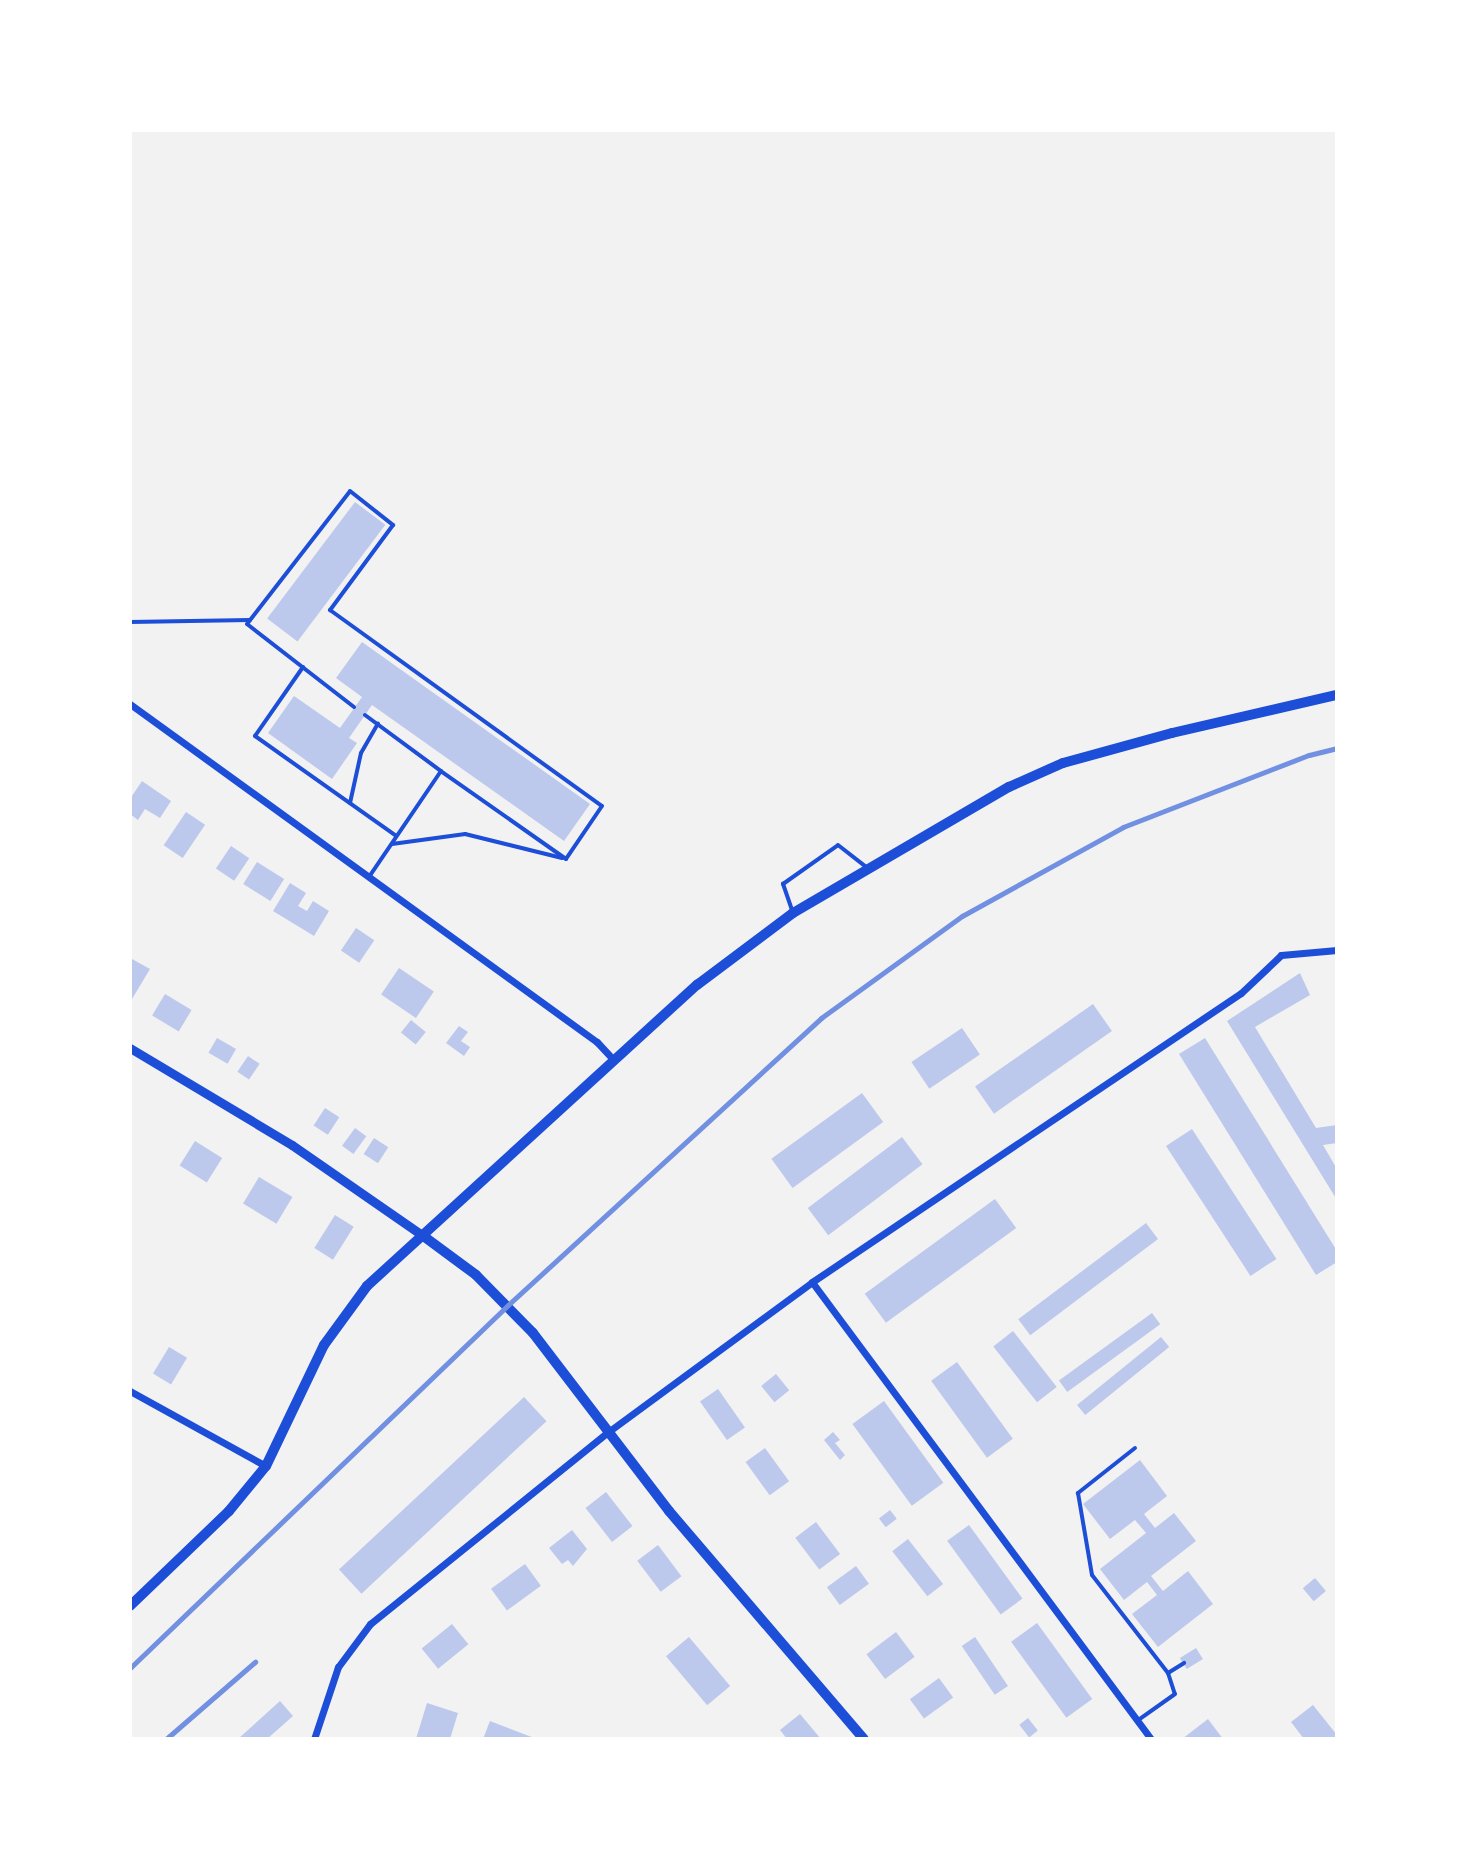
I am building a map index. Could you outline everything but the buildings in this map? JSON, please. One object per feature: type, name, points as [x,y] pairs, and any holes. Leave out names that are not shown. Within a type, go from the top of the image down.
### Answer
[{"type":"main road","points":[[130,1606],[229,1511],[266,1466],[324,1345],[367,1286],[697,985],[793,913],[1009,787],[1063,763],[1172,733],[1337,695]]},
{"type":"main road","points":[[422,1235],[476,1275],[533,1333],[669,1511],[864,1739]]},
{"type":"street","points":[[130,704],[597,1042],[613,1059]]},
{"type":"street","points":[[314,1739],[338,1667],[370,1624],[608,1432],[812,1282],[1241,993],[1281,955],[1337,950]]},
{"type":"street","points":[[130,1048],[292,1145],[422,1235]]},
{"type":"street","points":[[812,1282],[1151,1739]]},
{"type":"street","points":[[130,1391],[266,1466]]},
{"type":"lane","points":[[354,707],[247,624],[350,491],[393,525],[330,610],[602,806],[566,859]]},
{"type":"lane","points":[[130,622],[250,620]]},
{"type":"lane","points":[[303,667],[255,736],[396,836]]},
{"type":"lane","points":[[365,715],[566,859]]},
{"type":"lane","points":[[350,803],[361,753],[378,724]]},
{"type":"lane","points":[[369,877],[441,771]]},
{"type":"lane","points":[[392,844],[465,834],[566,859]]},
{"type":"lane","points":[[793,913],[783,884],[838,845],[867,868]]},
{"type":"lane","points":[[1135,1448],[1078,1493],[1092,1575],[1168,1673],[1175,1694],[1137,1721]]},
{"type":"lane","points":[[1168,1673],[1184,1663]]},
{"type":"railway","points":[[130,1668],[508,1305],[821,1018],[962,916],[1123,827],[1309,755],[1337,748]]},
{"type":"railway","points":[[166,1739],[255,1662]]}]
